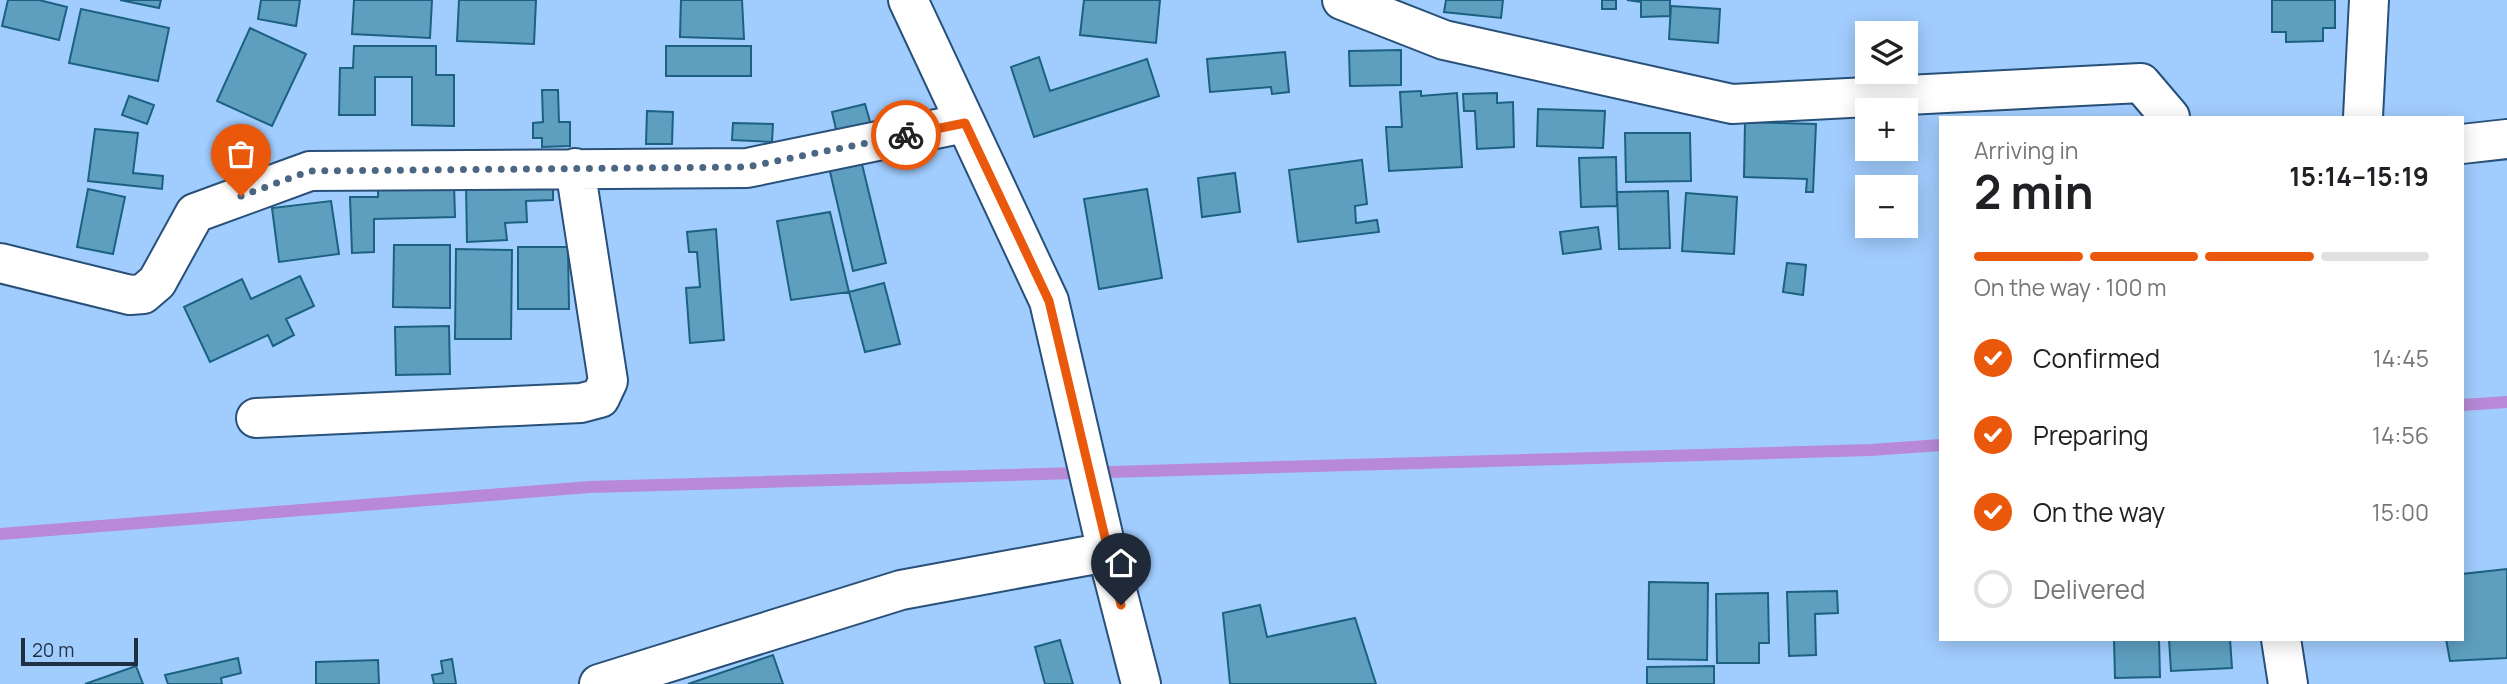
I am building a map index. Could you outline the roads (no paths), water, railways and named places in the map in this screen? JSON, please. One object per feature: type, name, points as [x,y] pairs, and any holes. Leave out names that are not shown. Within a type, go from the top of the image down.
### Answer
[{"type":"street","points":[[908,0],[1049,301],[1107,552],[1141,684]]},
{"type":"street","points":[[1342,0],[1444,40],[1732,104],[2141,83],[2168,116]]},
{"type":"street","points":[[2363,116],[2369,0]]},
{"type":"street","points":[[0,263],[130,295],[143,294],[156,282],[195,213],[310,171],[747,167],[965,123]]},
{"type":"street","points":[[2464,144],[2507,139]]},
{"type":"street","points":[[256,418],[581,403],[600,398],[608,381],[575,168]]},
{"type":"street","points":[[599,684],[901,590],[1107,552]]},
{"type":"street","points":[[2281,641],[2288,684]]},
{"type":"waterway","points":[[2464,405],[2507,402]]},
{"type":"waterway","points":[[0,534],[590,487],[1871,450],[1939,445]]}]
